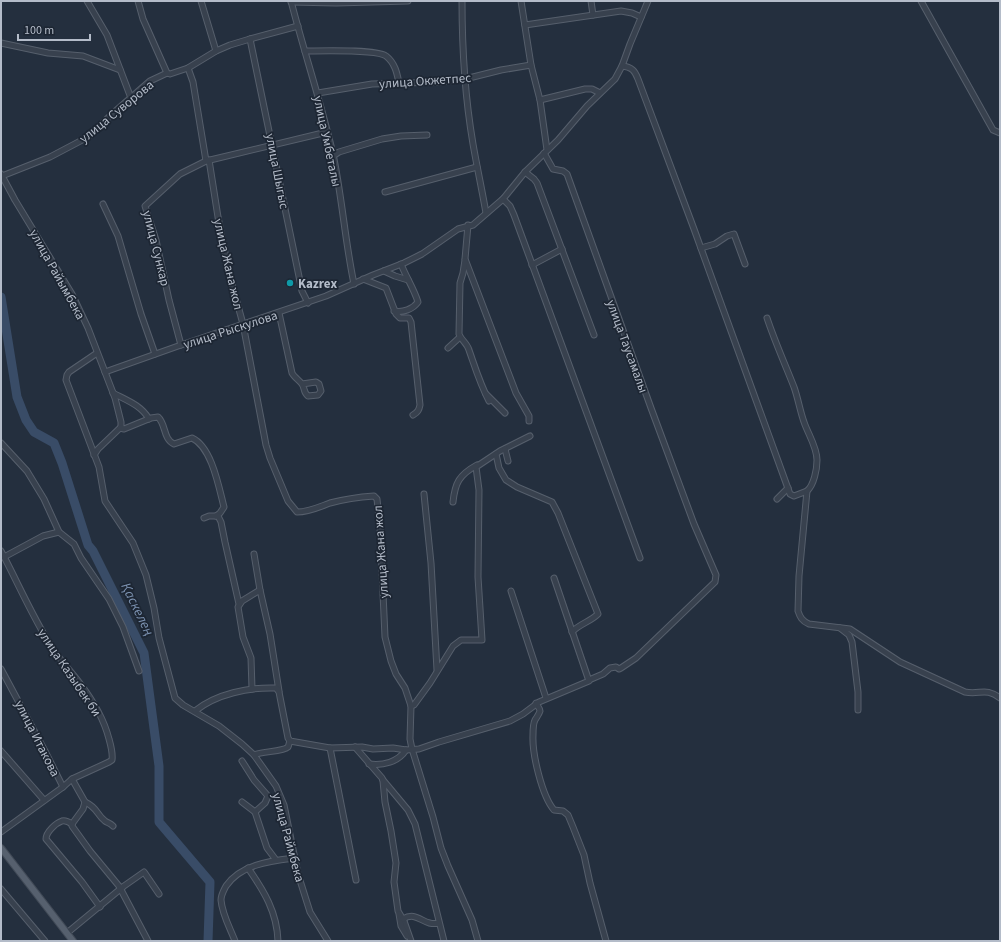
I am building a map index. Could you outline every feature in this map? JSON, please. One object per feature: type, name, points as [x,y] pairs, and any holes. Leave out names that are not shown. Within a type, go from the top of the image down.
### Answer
[{"type":"main road","points":[[1,848],[72,941]]},
{"type":"street","points":[[87,1],[107,35],[131,98]]},
{"type":"street","points":[[138,1],[143,19],[167,73]]},
{"type":"street","points":[[201,1],[216,51]]},
{"type":"street","points":[[291,2],[336,3],[408,1]]},
{"type":"street","points":[[462,1],[465,79],[477,167],[486,213]]},
{"type":"street","name":"улица Таусамалы","points":[[521,1],[531,65],[540,100],[546,152],[553,169],[563,171],[567,174],[651,408],[704,548],[716,574],[715,582],[628,665],[619,669],[616,667],[610,668],[603,674],[589,680]]},
{"type":"street","points":[[591,1],[593,15]]},
{"type":"street","name":"улица Рыскулова","points":[[105,372],[242,324],[279,313],[354,284],[422,254],[458,229],[468,225],[473,225],[503,199],[525,172],[558,140],[587,106],[614,79],[622,66],[648,1]]},
{"type":"street","points":[[921,1],[993,130],[1000,133]]},
{"type":"street","name":"улица Умбеталы","points":[[291,2],[318,93],[333,156],[354,284]]},
{"type":"street","points":[[525,25],[621,11],[632,13],[641,17]]},
{"type":"street","name":"улица Суворова","points":[[2,175],[50,157],[88,138],[111,115],[150,81],[167,73],[170,74],[188,68],[216,51],[250,39],[298,26]]},
{"type":"street","name":"улица Шыгыс","points":[[250,39],[302,291],[308,302]]},
{"type":"street","points":[[1,43],[48,53],[83,56],[120,70]]},
{"type":"street","points":[[306,51],[364,52],[380,54],[392,62],[397,71],[399,83]]},
{"type":"street","name":"улица Окжетпес","points":[[318,93],[372,84],[465,79],[501,70],[531,65]]},
{"type":"street","points":[[622,66],[632,68],[636,73],[792,496],[807,491],[811,488],[817,460],[804,422],[794,385],[775,343],[767,318]]},
{"type":"street","name":"улица Жана жол","points":[[188,68],[193,82],[229,272],[242,324],[266,445],[270,458],[288,501],[297,512],[306,512],[351,498],[374,496],[377,499],[386,642],[396,674],[405,688],[411,706]]},
{"type":"street","points":[[540,100],[592,89],[600,93]]},
{"type":"street","name":"улица Сункар","points":[[181,345],[156,240],[145,206],[180,174],[208,160],[273,146],[327,132]]},
{"type":"street","points":[[333,156],[339,152],[382,139],[401,136],[427,135]]},
{"type":"street","points":[[384,192],[477,167]]},
{"type":"street","points":[[525,172],[537,183],[594,335]]},
{"type":"street","name":"улица Райымбека","points":[[2,175],[15,200],[72,294],[97,353]]},
{"type":"street","points":[[503,199],[510,206],[514,215],[640,558]]},
{"type":"street","points":[[103,204],[118,236],[141,314],[155,354]]},
{"type":"street","points":[[468,225],[463,273],[460,283],[460,340],[469,349],[473,364],[489,401]]},
{"type":"street","points":[[701,248],[715,244],[727,236],[734,234],[745,264]]},
{"type":"street","points":[[532,265],[562,249]]},
{"type":"street","points":[[465,258],[516,393],[529,416],[529,421]]},
{"type":"street","points":[[394,311],[402,312],[410,309],[416,306],[418,302],[401,264]]},
{"type":"street","points":[[384,271],[408,280]]},
{"type":"street","points":[[363,279],[386,288],[394,311],[400,318],[408,318],[411,322],[420,405],[417,413],[413,415]]},
{"type":"street","points":[[279,313],[289,366],[295,378],[302,384]]},
{"type":"street","points":[[448,348],[460,340]]},
{"type":"street","points":[[97,353],[113,393],[122,422],[120,428],[98,449],[94,455],[66,380],[69,372],[97,353]]},
{"type":"street","points":[[484,392],[505,413]]},
{"type":"street","points":[[113,393],[134,404],[148,419]]},
{"type":"street","points":[[120,428],[124,429],[148,419],[158,417],[171,444],[192,438],[203,447],[216,477],[224,507],[216,516],[204,518]]},
{"type":"street","points":[[453,502],[454,488],[467,471],[530,436]]},
{"type":"street","points":[[1,443],[27,471],[44,499],[58,532],[74,544],[81,558],[98,581],[115,609],[139,671]]},
{"type":"street","points":[[505,449],[508,461]]},
{"type":"street","points":[[496,454],[499,468],[506,480],[517,487],[552,502],[556,509],[598,614],[594,618],[579,625],[572,632]]},
{"type":"street","name":"улица Раймбека","points":[[94,455],[99,467],[105,501],[133,543],[146,575],[159,638],[175,698],[183,705],[219,726],[242,744],[254,755],[276,786],[284,805],[298,874],[310,912],[328,941]]},
{"type":"street","points":[[477,465],[475,469],[479,490],[478,577],[482,640],[464,640],[453,646],[420,698],[414,705],[411,706],[409,750],[433,817],[441,848],[472,920],[478,941]]},
{"type":"street","points":[[777,498],[788,488]]},
{"type":"street","points":[[807,491],[799,576],[798,611],[804,622],[809,624],[850,629],[900,662],[955,688],[974,694],[986,691],[992,692],[1000,698]]},
{"type":"street","points":[[424,494],[431,563],[437,671]]},
{"type":"street","points":[[216,516],[220,518],[221,522],[224,542],[239,604],[238,610],[244,637],[251,658],[252,689]]},
{"type":"street","points":[[2,554],[43,536],[58,532]]},
{"type":"street","name":"улица Казыбек би","points":[[2,554],[50,646],[79,682],[97,709],[107,731],[112,760],[72,778]]},
{"type":"street","points":[[254,554],[270,634],[279,692],[288,738],[290,741],[288,747],[284,750],[261,752],[254,755]]},
{"type":"street","points":[[290,741],[330,748],[355,747],[409,750],[419,749],[510,721],[546,698],[589,682],[554,578]]},
{"type":"street","points":[[239,604],[260,590]]},
{"type":"street","points":[[511,591],[546,698]]},
{"type":"street","points":[[840,628],[849,635],[852,642],[858,710]]},
{"type":"street","name":"улица Итакова","points":[[1,669],[63,787]]},
{"type":"street","points":[[195,711],[208,702],[240,691],[276,688],[279,692]]},
{"type":"street","points":[[536,703],[540,709],[540,712],[534,722],[532,735],[534,754],[543,790],[549,805],[554,810],[568,815],[584,855],[606,941]]},
{"type":"street","points":[[355,747],[408,810],[415,824],[444,941]]},
{"type":"street","points":[[330,748],[356,880]]},
{"type":"street","points":[[369,764],[385,764],[391,762],[409,750]]},
{"type":"street","points":[[1,751],[44,800]]},
{"type":"street","points":[[242,761],[254,780],[268,796],[265,803],[255,812]]},
{"type":"street","points":[[1,832],[63,787],[72,778],[85,802],[92,805],[105,821],[113,826]]},
{"type":"street","points":[[383,780],[385,802],[395,855],[396,872],[394,882],[398,911],[401,926],[411,940]]},
{"type":"street","points":[[72,824],[83,809],[85,802]]},
{"type":"street","points":[[242,802],[255,812],[267,848],[276,860]]},
{"type":"street","points":[[100,907],[82,882],[46,839],[46,835],[49,831],[62,822],[72,824],[90,851],[114,879],[121,889],[148,941]]},
{"type":"street","points":[[235,941],[221,899],[227,885],[237,874],[248,868],[276,860],[295,858]]},
{"type":"street","points":[[248,868],[268,900],[274,914],[278,926],[278,941]]},
{"type":"street","points":[[67,933],[144,872],[159,894]]},
{"type":"street","points":[[1,889],[45,941]]},
{"type":"street","points":[[398,911],[403,919],[411,940]]},
{"type":"street","points":[[403,919],[406,917],[415,917],[428,924],[433,925],[439,923]]},
{"type":"waterway","name":"Қаскелең","points":[[1,297],[17,397],[26,420],[34,432],[54,443],[62,463],[88,545],[93,551],[144,653],[159,766],[159,822],[210,882],[208,941]]},
{"type":"place","name":"Kazrex","points":[[290,283]]}]
